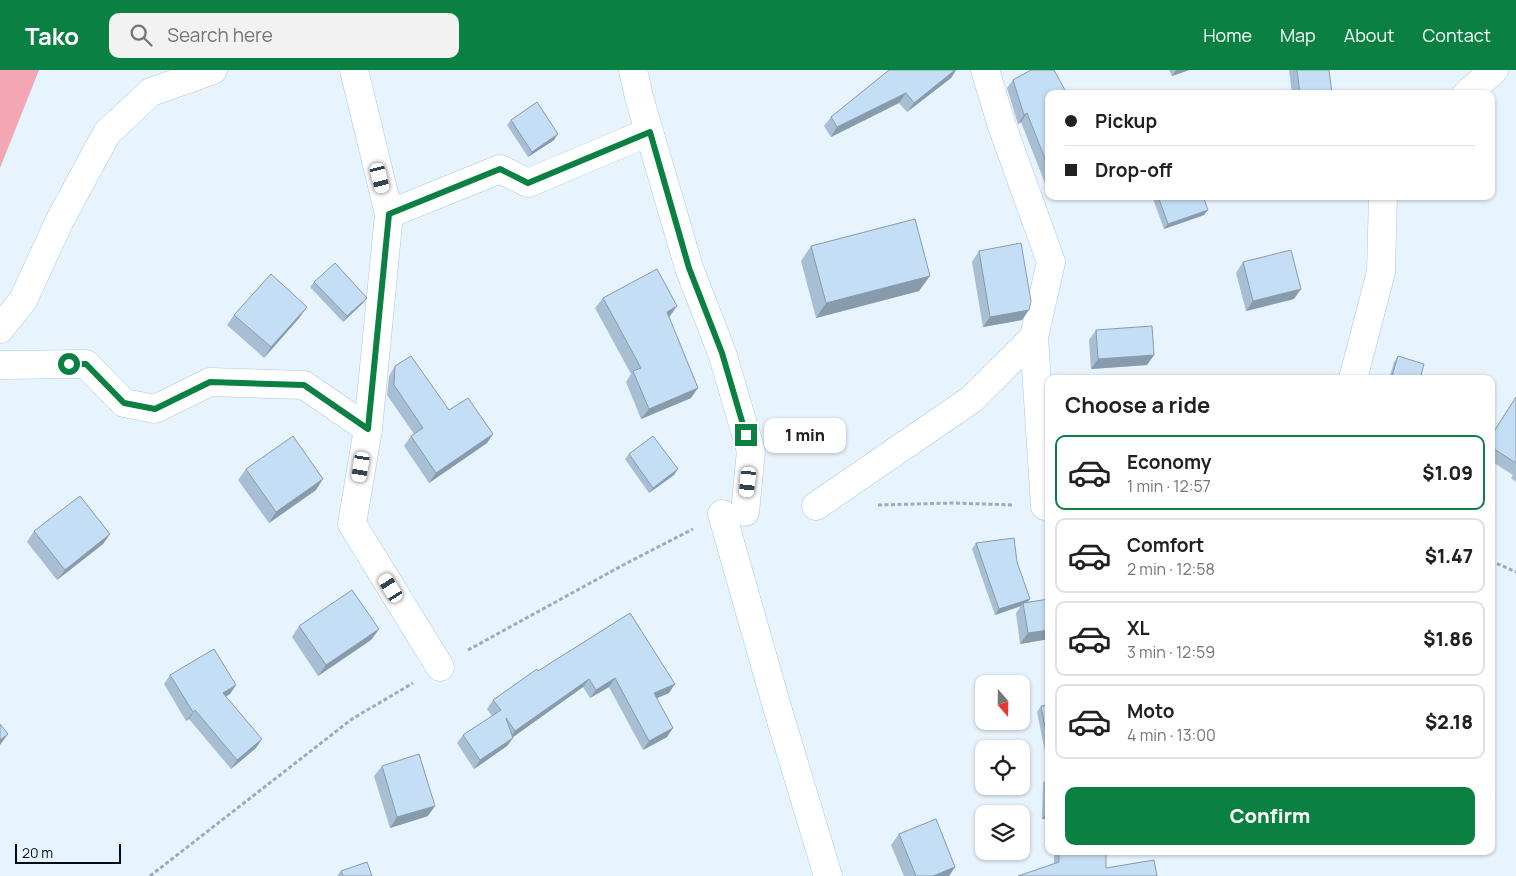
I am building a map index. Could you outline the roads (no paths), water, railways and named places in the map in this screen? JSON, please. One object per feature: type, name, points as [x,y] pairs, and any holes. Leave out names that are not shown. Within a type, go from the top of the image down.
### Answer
[{"type":"street","points":[[0,329],[23,300],[60,220],[107,133],[147,81],[213,70]]},
{"type":"street","points":[[354,70],[389,214],[368,429],[352,524],[440,667]]},
{"type":"street","points":[[633,70],[689,268],[722,353],[751,451],[734,513],[777,707],[828,876]]},
{"type":"street","points":[[985,70],[1002,126],[1051,262],[1034,337],[1045,506]]},
{"type":"street","points":[[1472,90],[1494,70]]},
{"type":"street","points":[[389,214],[500,169],[528,183],[650,132]]},
{"type":"street","points":[[1354,375],[1381,272],[1383,200]]},
{"type":"street","points":[[816,506],[972,399],[1034,337]]},
{"type":"street","points":[[0,365],[86,364],[124,403],[155,409],[210,382],[304,385],[368,429]]}]
